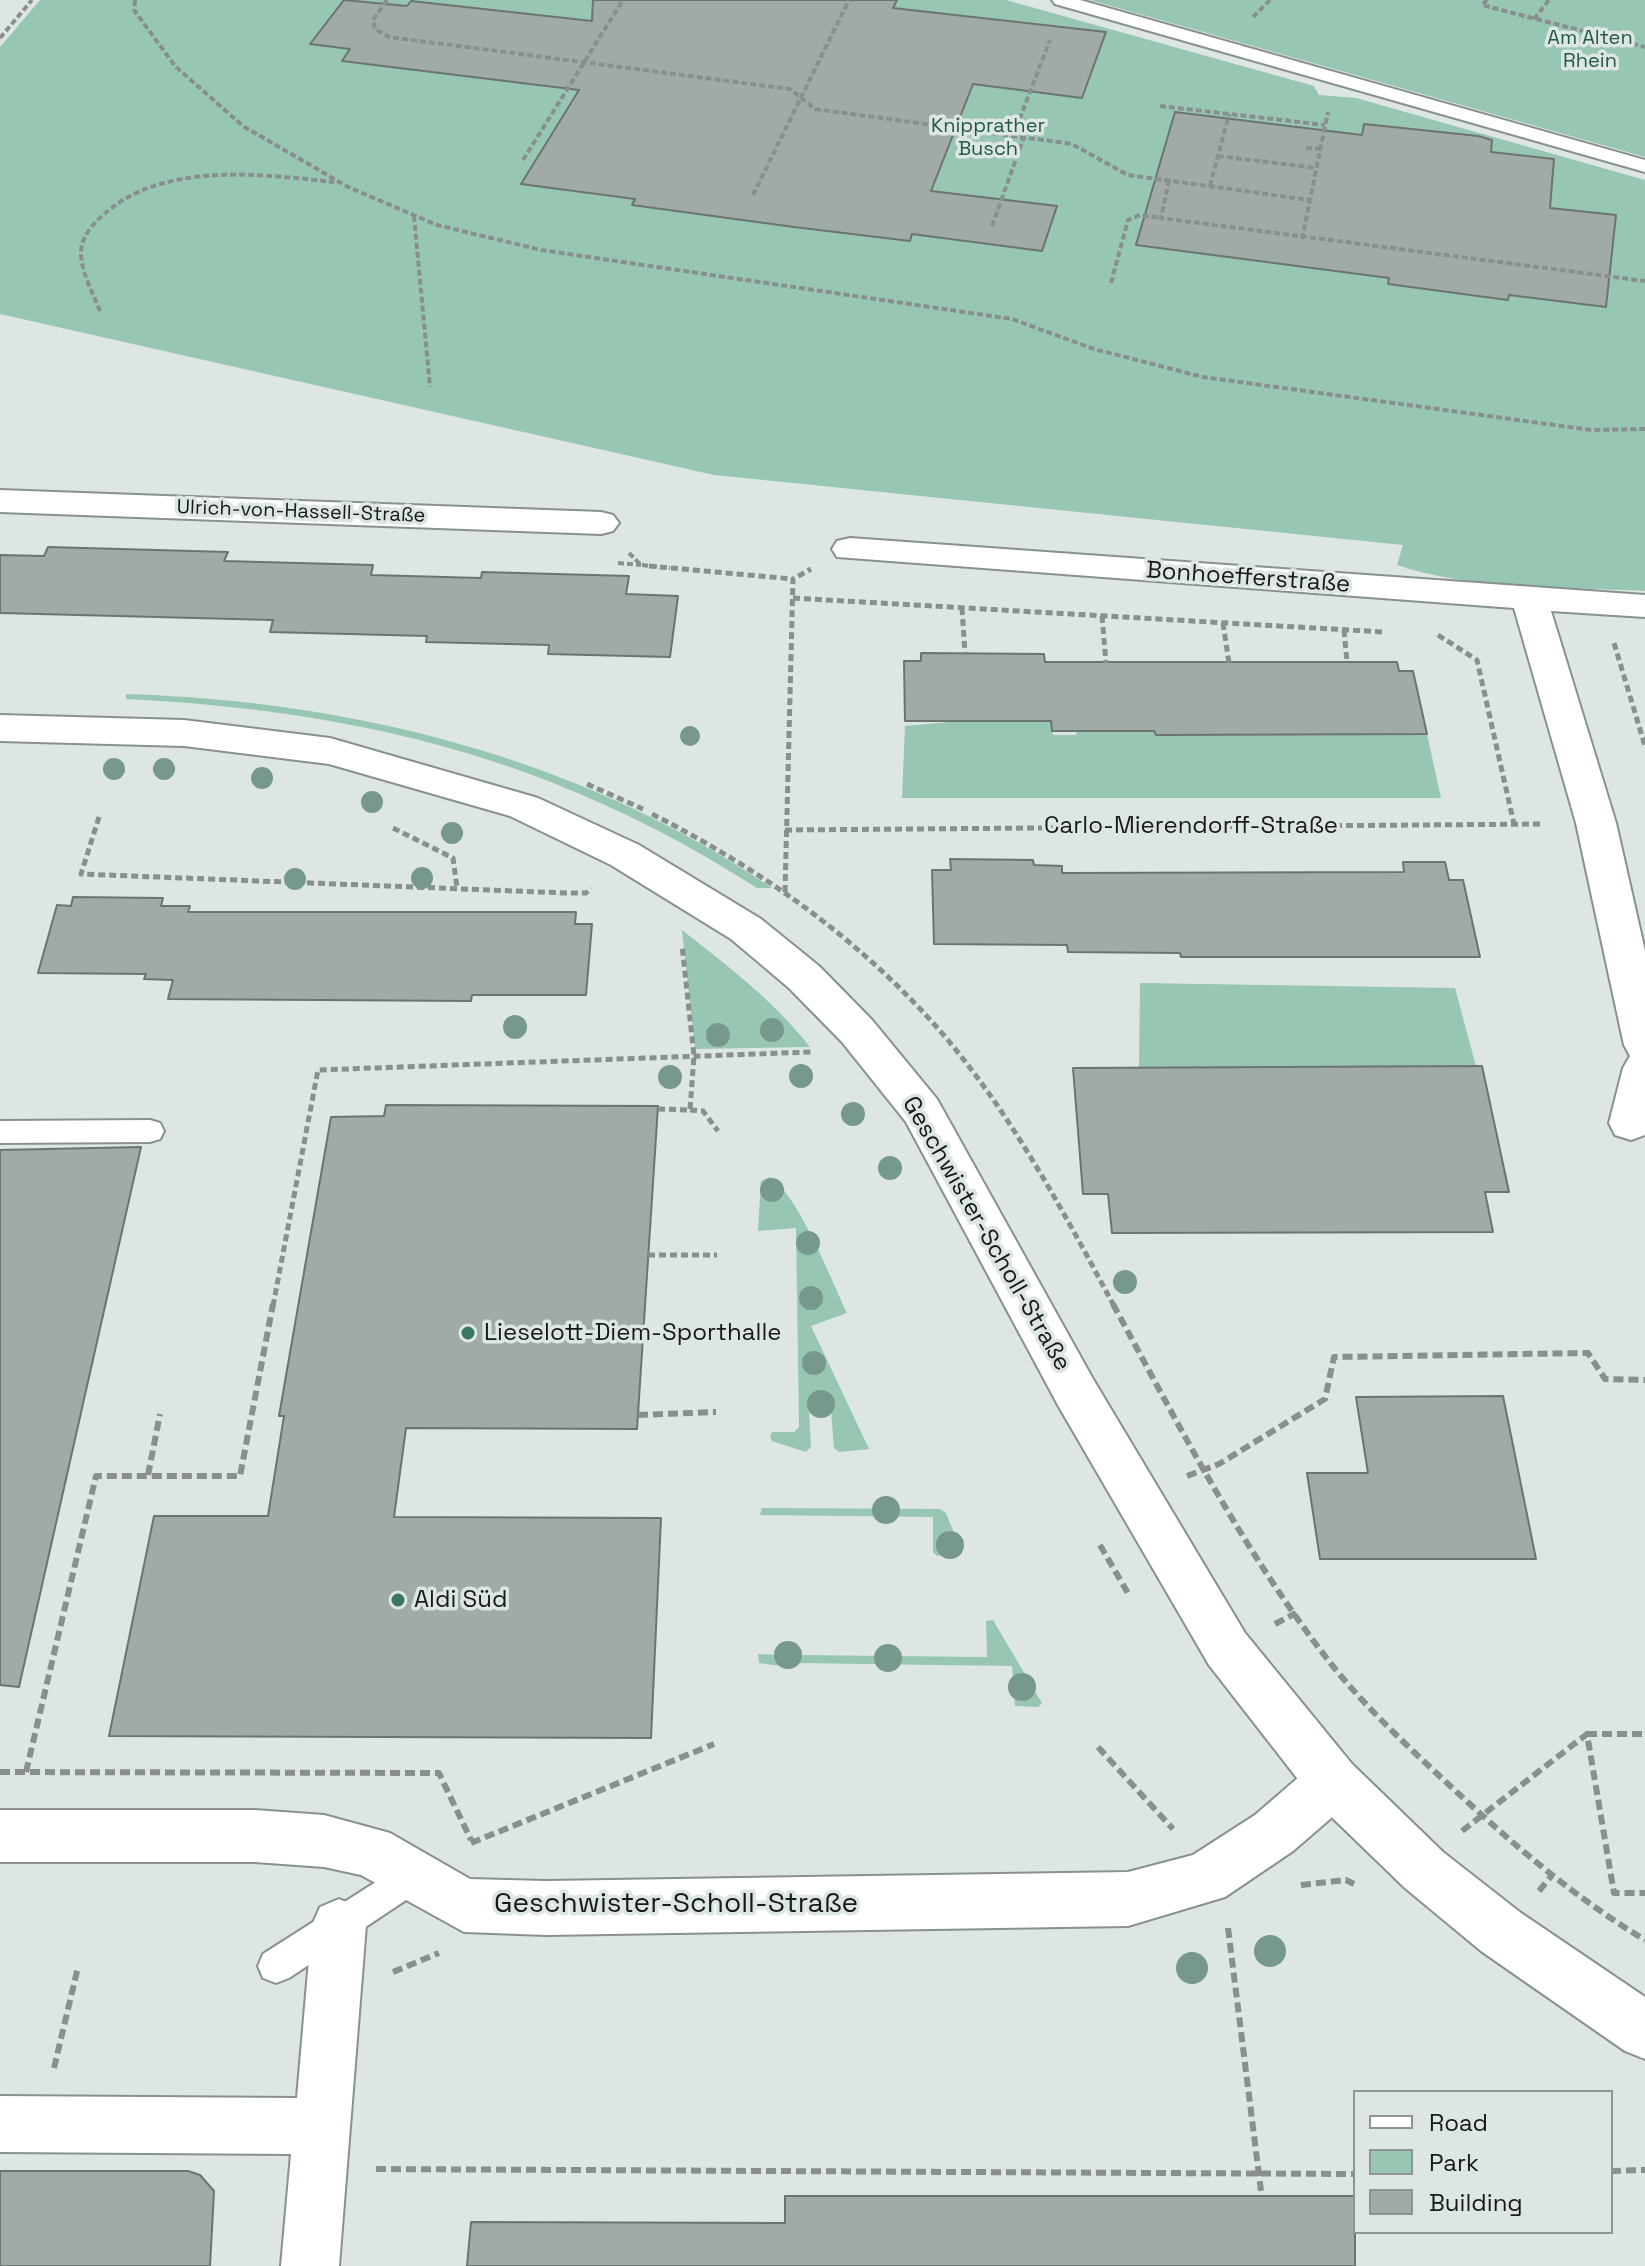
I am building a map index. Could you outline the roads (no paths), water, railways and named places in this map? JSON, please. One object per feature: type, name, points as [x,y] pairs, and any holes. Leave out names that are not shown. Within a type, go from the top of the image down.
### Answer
[{"type":"street","name":"Ulrich-von-Hassell-Straße","points":[[0,501],[601,523]]},
{"type":"street","name":"Bonhoefferstraße","points":[[850,549],[1529,599],[1634,620]]},
{"type":"street","points":[[1529,599],[1596,823],[1645,1045]]},
{"type":"street","name":"Geschwister-Scholl-Straße","points":[[0,728],[184,733],[330,751],[524,807],[625,855],[713,907],[804,977],[857,1031],[922,1111],[1076,1393],[1227,1649],[1333,1782],[1424,1870],[1490,1923],[1645,2031]]},
{"type":"street","points":[[1631,1123],[1645,1068]]},
{"type":"street","name":"Geschwister-Scholl-Straße","points":[[0,1836],[255,1836],[324,1841],[371,1851],[464,1905],[546,1908],[1128,1899],[1206,1878],[1274,1833],[1333,1782]]},
{"type":"street","points":[[310,2266],[339,1925]]},
{"type":"street","points":[[21,2124],[321,2147]]},
{"type":"lane","points":[[1061,0],[1645,166]]},
{"type":"lane","points":[[0,1132],[150,1131]]},
{"type":"lane","points":[[276,1966],[415,1874]]},
{"type":"place","name":"Lieselott-Diem-Sporthalle","points":[[468,1333]]},
{"type":"place","name":"Aldi Süd","points":[[398,1600]]},
{"type":"park label","name":"Am Alten Rhein","points":[[1590,50]]},
{"type":"park label","name":"Knipprather Busch","points":[[988,138]]}]
